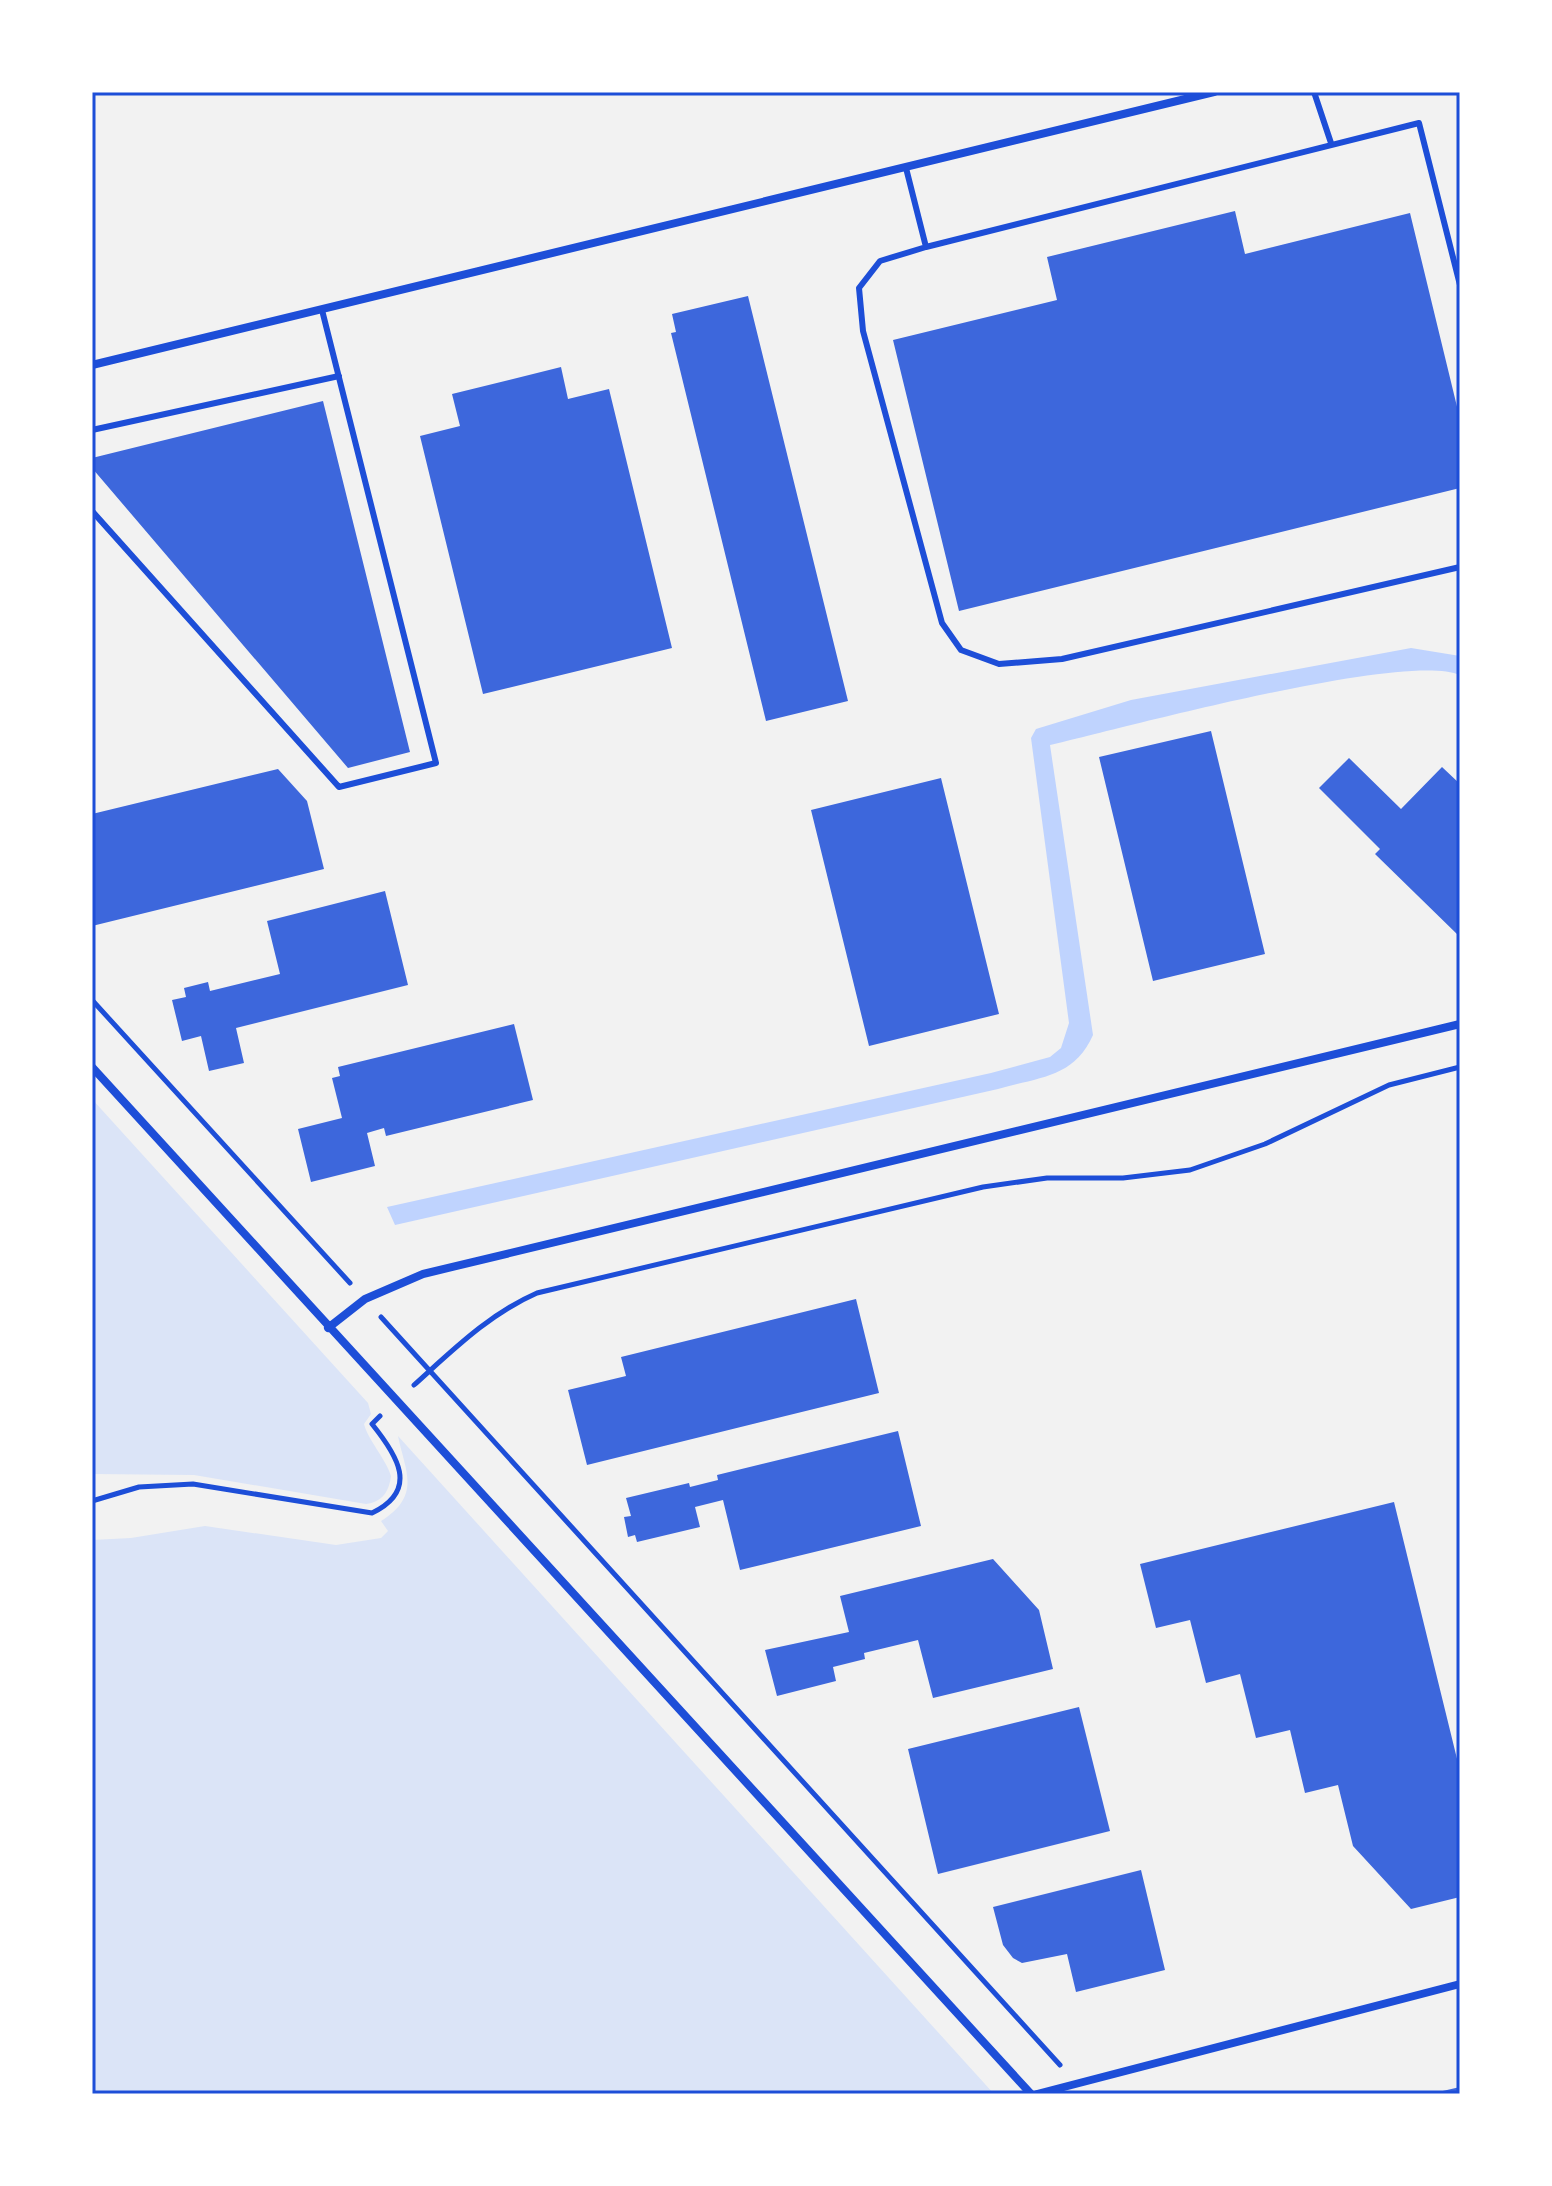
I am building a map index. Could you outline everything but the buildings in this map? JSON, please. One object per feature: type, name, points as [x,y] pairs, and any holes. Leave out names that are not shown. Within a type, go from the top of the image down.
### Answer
[{"type":"street","points":[[92,365],[1214,92]]},
{"type":"street","points":[[328,1328],[365,1299],[423,1274],[1460,1024]]},
{"type":"street","points":[[92,1067],[328,1328],[1034,2094],[1460,1984]]},
{"type":"lane","points":[[1314,92],[1331,143]]},
{"type":"lane","points":[[1460,285],[1419,123],[926,247],[880,261],[859,288],[863,331],[942,623],[961,650],[999,664],[1062,659],[1460,567]]},
{"type":"lane","points":[[906,168],[926,247]]},
{"type":"lane","points":[[92,511],[339,787],[436,763],[322,310]]},
{"type":"lane","points":[[92,430],[339,376]]},
{"type":"path","points":[[92,1000],[1077,2084]]},
{"type":"path","points":[[92,1501],[139,1487],[193,1484],[372,1513],[395,1499],[400,1470],[390,1447],[372,1424],[471,1333],[512,1304],[537,1293],[983,1187],[1047,1178],[1123,1178],[1190,1170],[1265,1144],[1389,1085],[1460,1067]]},
{"type":"shaded area","points":[[92,1099],[368,1403],[371,1414],[364,1424],[391,1476],[380,1498],[366,1504],[194,1475],[92,1474]]},
{"type":"shaded area","points":[[398,1436],[994,2094],[92,2094],[92,1540],[131,1538],[205,1526],[336,1545],[381,1538],[388,1531],[381,1521],[402,1502],[408,1482]]},
{"type":"water","points":[[1411,648],[1460,656],[1460,675],[1430,670],[1325,682],[1050,745],[1093,1035],[1076,1060],[1065,1068],[1054,1074],[998,1089],[395,1225],[387,1207],[991,1073],[1050,1057],[1061,1048],[1069,1023],[1031,738],[1036,729],[1131,700]]}]
